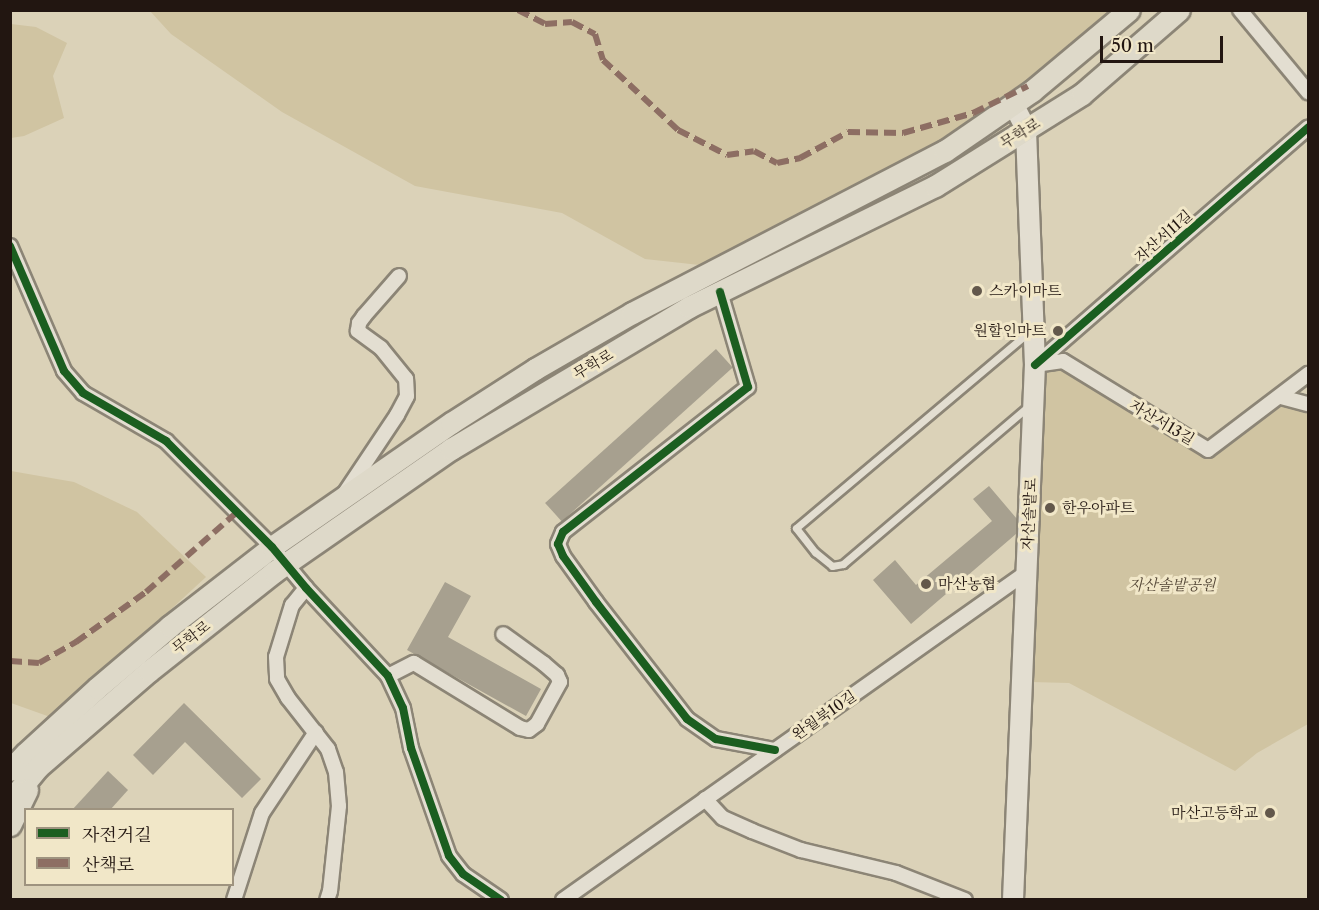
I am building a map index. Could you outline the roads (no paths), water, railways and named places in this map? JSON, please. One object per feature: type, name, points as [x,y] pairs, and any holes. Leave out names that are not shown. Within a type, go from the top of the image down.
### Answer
[{"type":"main road","name":"무학로","points":[[12,768],[97,688],[170,626],[272,547],[500,391],[579,343],[945,151],[1014,105],[1129,10]]},
{"type":"main road","name":"무학로","points":[[10,801],[38,767],[149,671],[285,564],[451,449],[689,307],[935,186],[1082,94],[1179,10]]},
{"type":"main road","points":[[1014,105],[1026,129]]},
{"type":"main road","name":"자산솔밭로","points":[[1013,900],[1035,401],[1026,129]]},
{"type":"main road","name":"무학로","points":[[10,825],[38,767]]},
{"type":"street","points":[[1240,10],[1308,92]]},
{"type":"street","name":"자산서11길","points":[[1035,365],[1308,128]]},
{"type":"street","points":[[10,246],[64,371],[83,393],[166,441],[272,547],[306,588],[388,676],[403,708],[411,748],[449,856],[463,874],[501,900]]},
{"type":"street","points":[[340,500],[397,415],[407,396],[406,379],[381,348],[358,331],[358,323],[399,276]]},
{"type":"street","points":[[720,292],[748,387],[563,532],[558,544],[563,556],[596,602],[687,719],[716,739],[775,750]]},
{"type":"street","name":"자산서13길","points":[[1035,365],[1063,361],[1208,450],[1281,397],[1308,374]]},
{"type":"street","points":[[1281,397],[1308,404]]},
{"type":"street","name":"완월북10길","points":[[563,900],[1027,572]]},
{"type":"street","points":[[306,588],[292,605],[284,628],[276,657],[277,679],[288,698],[328,749],[336,772],[339,806],[330,891],[327,900]]},
{"type":"street","points":[[388,676],[414,663],[520,728],[529,730],[537,724],[560,682],[557,675],[543,663],[502,634]]},
{"type":"street","points":[[234,900],[262,813],[316,732]]},
{"type":"street","points":[[705,799],[723,818],[752,831],[801,850],[879,867],[965,900]]},
{"type":"lane","points":[[1034,328],[796,528],[815,552],[832,566],[843,564],[1035,401]]},
{"type":"place","name":"스카이마트","points":[[977,291]]},
{"type":"place","name":"원할인마트","points":[[1058,331]]},
{"type":"place","name":"한우아파트","points":[[1050,508]]},
{"type":"place","name":"마산농협","points":[[926,584]]},
{"type":"place","name":"마산고등학교","points":[[1270,813]]},
{"type":"park label","name":"자산솔밭공원","points":[[1172,585]]}]
